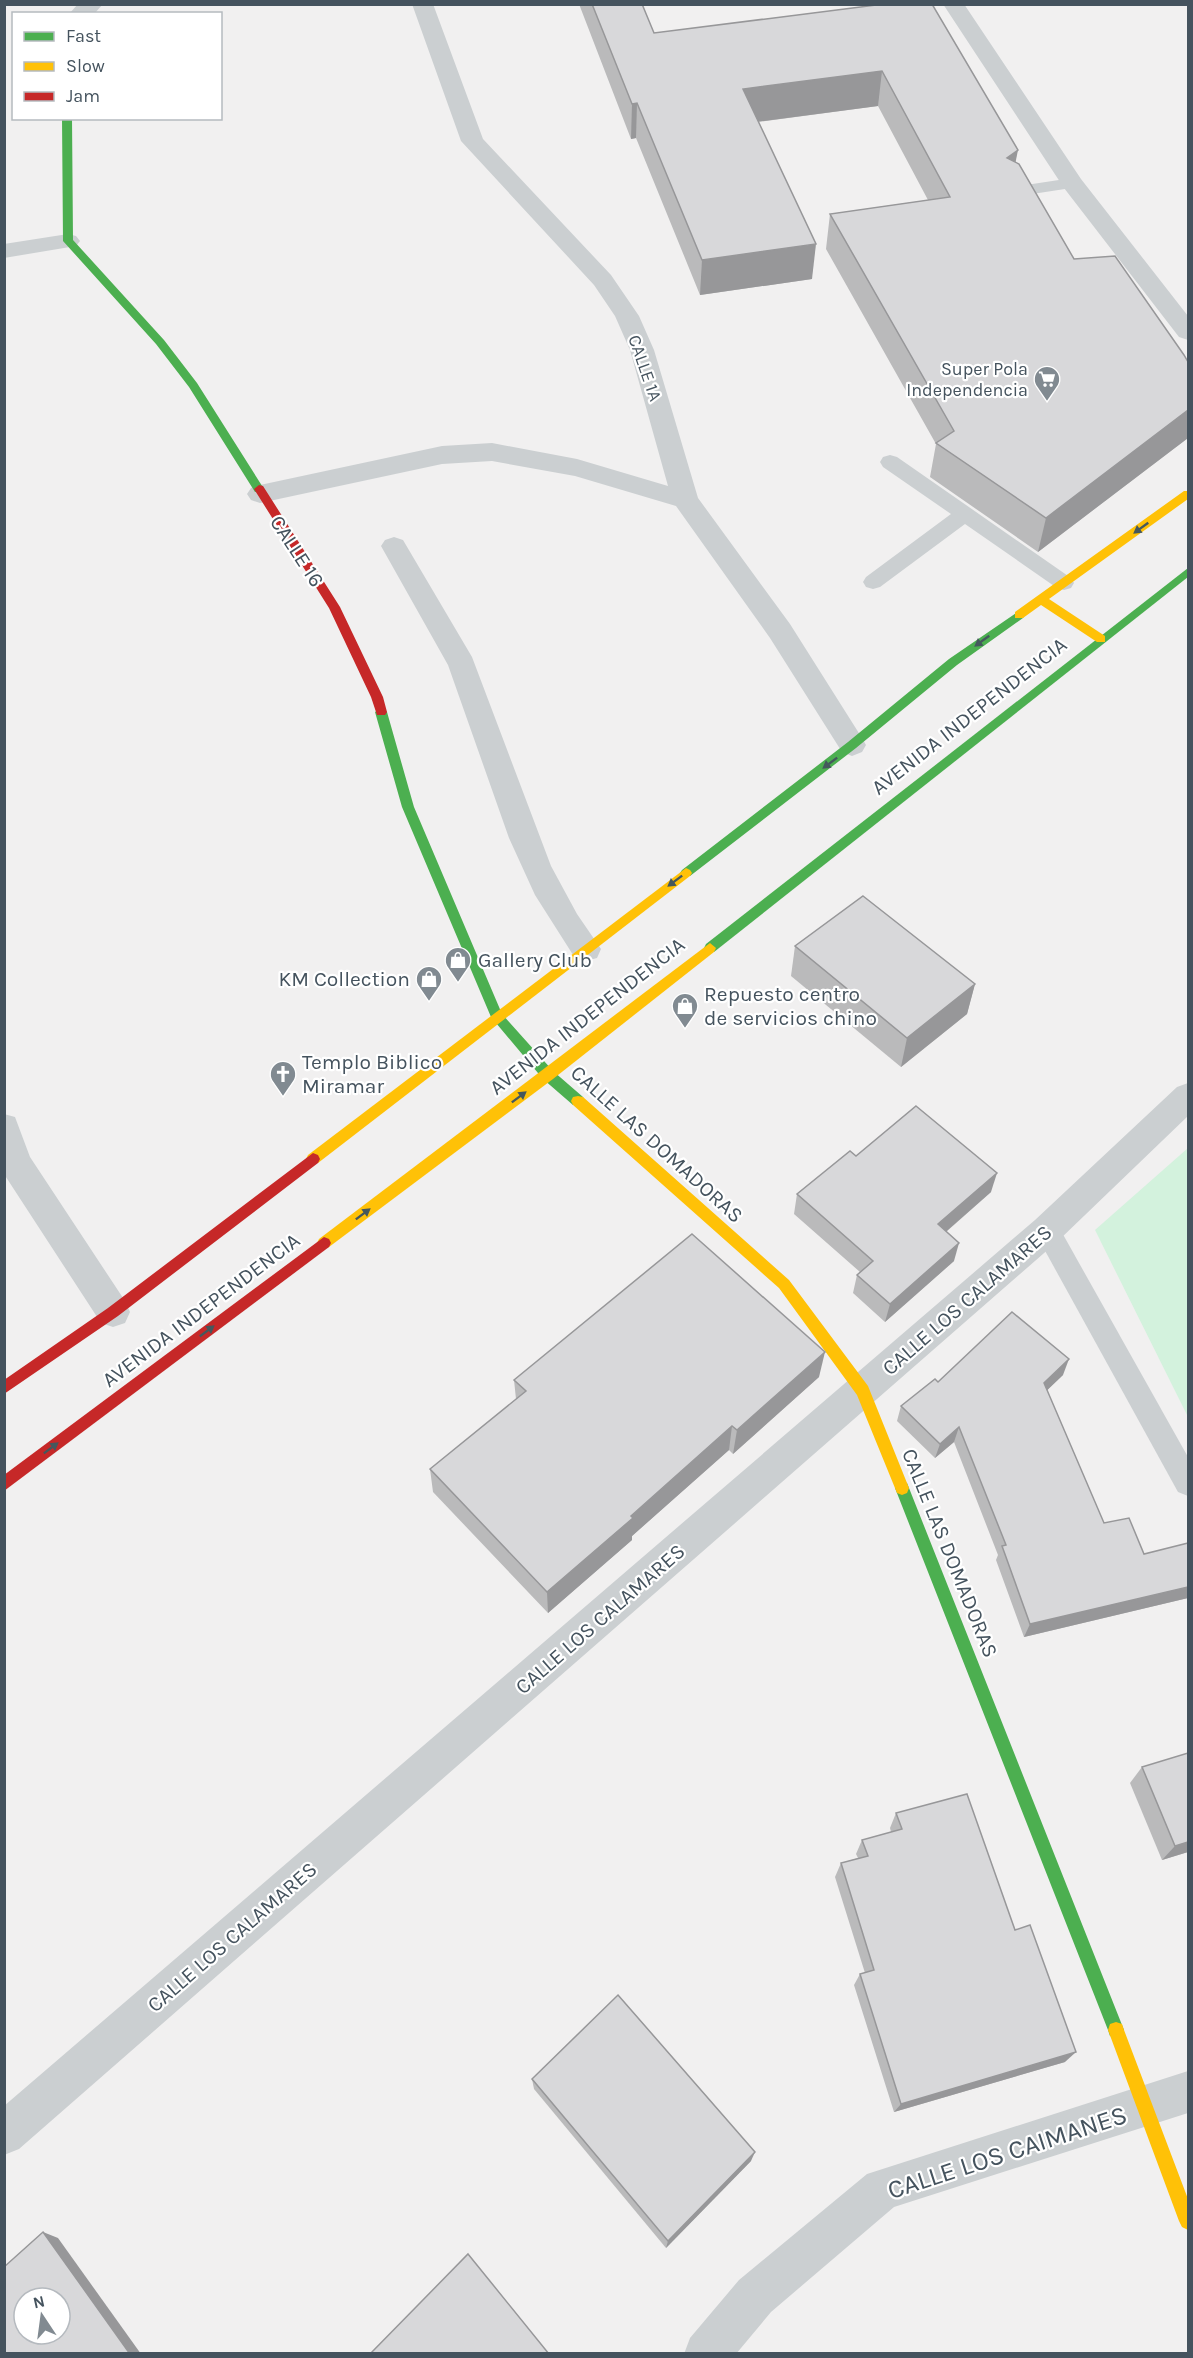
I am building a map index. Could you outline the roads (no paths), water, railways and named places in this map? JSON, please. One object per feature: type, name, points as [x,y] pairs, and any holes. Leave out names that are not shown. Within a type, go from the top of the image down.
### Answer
[{"type":"main road","points":[[67,120],[68,241]]},
{"type":"main road","name":"CALLE 16","points":[[68,241],[160,342],[187,376],[334,608],[377,697],[408,807],[497,1017]]},
{"type":"main road","points":[[4,1388],[112,1312],[852,745],[953,663],[1188,494]]},
{"type":"main road","name":"AVENIDA INDEPENDENCIA","points":[[4,1484],[548,1075],[1188,572]]},
{"type":"main road","points":[[1041,599],[1101,639]]},
{"type":"main road","name":"CALLE LAS DOMADORAS","points":[[497,1017],[548,1075],[784,1284],[863,1391],[1146,2106],[1188,2221]]},
{"type":"street","name":"CALLE 1A","points":[[422,4],[472,141],[603,280],[627,316],[642,350],[685,500],[780,630],[852,745]]},
{"type":"street","points":[[953,4],[1072,183],[1188,332]]},
{"type":"street","points":[[4,251],[68,241]]},
{"type":"street","points":[[260,494],[442,455],[492,452],[577,468],[685,500]]},
{"type":"street","points":[[394,546],[454,650],[482,718],[525,842],[545,889],[562,920],[586,949]]},
{"type":"street","name":"CALLE LOS CALAMARES","points":[[4,2134],[1047,1230],[1188,1096]]},
{"type":"street","points":[[4,1127],[15,1162],[112,1312]]},
{"type":"street","name":"CALLE LOS CAIMANES","points":[[706,2354],[754,2296],[882,2189],[1188,2092]]},
{"type":"lane","points":[[1012,192],[1072,183]]},
{"type":"lane","points":[[890,462],[963,515],[1064,583]]},
{"type":"lane","points":[[873,582],[963,515]]},
{"type":"lane","points":[[1047,1230],[1188,1483]]},
{"type":"place","name":"Super Pola Independencia","points":[[1047,402]]},
{"type":"place","name":"Gallery Club","points":[[458,983]]},
{"type":"place","name":"KM Collection","points":[[429,1002]]},
{"type":"place","name":"Repuesto centro de servicios chino","points":[[685,1029]]},
{"type":"place","name":"Templo Biblico Miramar","points":[[283,1097]]}]
